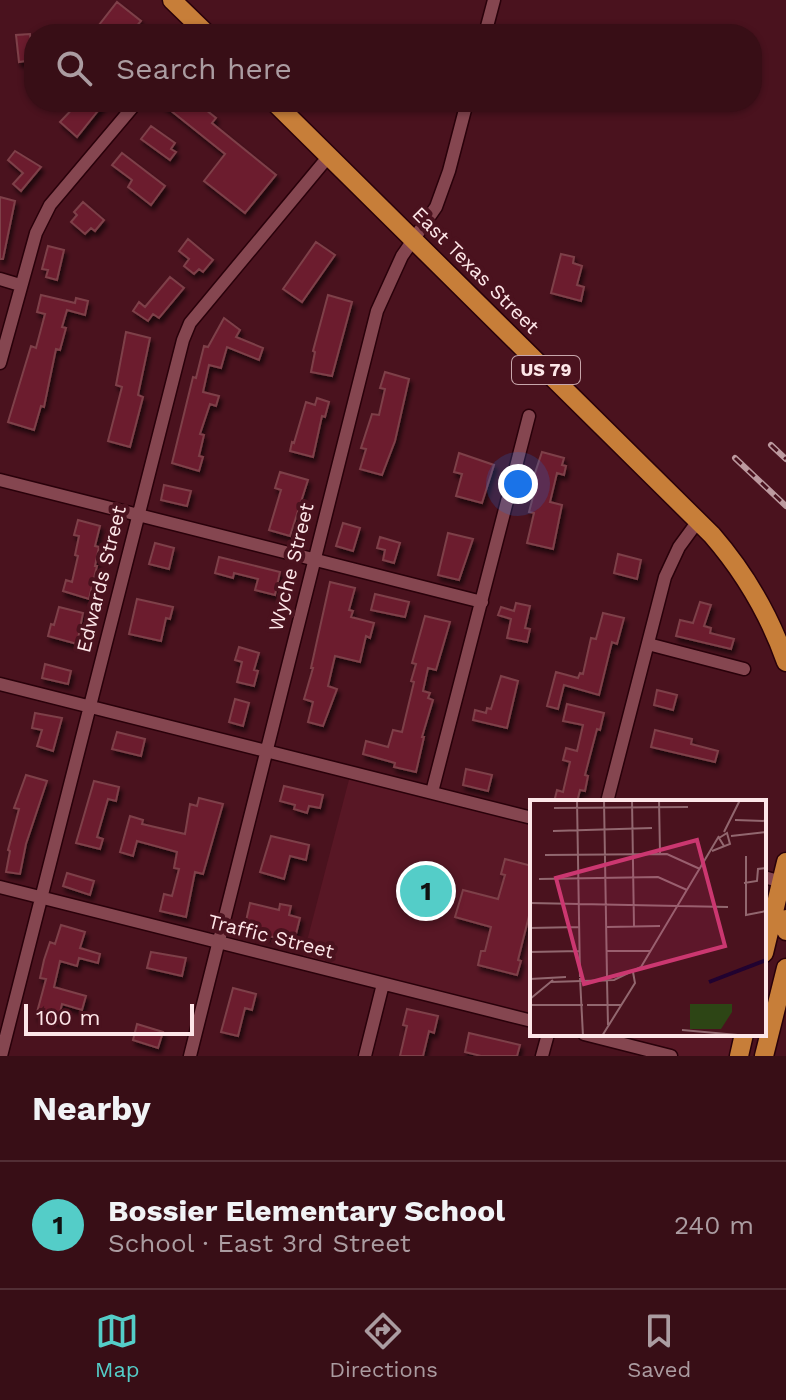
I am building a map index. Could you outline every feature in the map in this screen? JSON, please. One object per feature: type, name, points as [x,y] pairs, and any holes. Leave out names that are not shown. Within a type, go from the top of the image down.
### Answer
[{"type":"main road","points":[[172,0],[195,24]]},
{"type":"main road","name":"East Texas Street","points":[[284,112],[727,552],[774,628],[786,662]]},
{"type":"main road","points":[[766,942],[777,882],[786,862]]},
{"type":"main road","points":[[786,919],[786,931]]},
{"type":"main road","points":[[764,1056],[786,968]]},
{"type":"main road","points":[[739,1056],[744,1036]]},
{"type":"street","points":[[488,24],[494,0]]},
{"type":"street","points":[[0,363],[36,233],[50,205],[129,112]]},
{"type":"street","name":"Wyche Street","points":[[190,1056],[377,311],[392,272],[436,207],[464,112]]},
{"type":"street","name":"Edwards Street","points":[[1,1056],[183,340],[190,323],[328,157]]},
{"type":"street","points":[[0,279],[20,285]]},
{"type":"street","points":[[432,792],[529,416]]},
{"type":"street","points":[[0,480],[482,602]]},
{"type":"street","points":[[608,800],[665,577],[679,547],[698,521]]},
{"type":"street","points":[[648,644],[744,669]]},
{"type":"street","points":[[0,684],[530,817]]},
{"type":"street","name":"Traffic Street","points":[[0,887],[530,1021]]},
{"type":"street","points":[[365,1056],[383,984]]},
{"type":"street","points":[[542,1056],[547,1036]]},
{"type":"street","points":[[592,1036],[671,1056]]},
{"type":"shaded area","points":[[351,772],[530,817],[530,1021],[301,964]]},
{"type":"shaded area","points":[[595,1036],[744,1036],[739,1056],[676,1056]]},
{"type":"building","points":[[117,2],[141,21],[138,24],[100,24]]},
{"type":"building","points":[[24,34],[24,61],[19,62],[16,35]]},
{"type":"building","points":[[70,112],[97,112],[77,137],[60,122]]},
{"type":"building","points":[[172,112],[208,112],[216,118],[212,123],[276,175],[245,213],[204,181],[225,154]]},
{"type":"building","points":[[151,126],[175,143],[171,149],[176,152],[170,160],[141,139]]},
{"type":"building","points":[[15,151],[41,167],[21,191],[13,184],[23,173],[8,160]]},
{"type":"building","points":[[122,153],[165,186],[151,205],[128,187],[132,180],[112,165]]},
{"type":"building","points":[[0,197],[15,201],[3,259],[0,259]]},
{"type":"building","points":[[83,202],[104,220],[95,231],[91,228],[85,234],[71,222],[77,215],[74,212]]},
{"type":"building","points":[[188,239],[213,260],[203,272],[199,269],[194,274],[184,266],[189,259],[179,251]]},
{"type":"building","points":[[316,242],[335,255],[302,302],[283,289]]},
{"type":"building","points":[[48,246],[64,250],[57,280],[46,277],[48,270],[42,269]]},
{"type":"building","points":[[561,254],[574,257],[573,263],[582,266],[577,285],[584,287],[581,301],[551,293]]},
{"type":"building","points":[[170,277],[184,288],[159,318],[153,314],[148,321],[133,311],[139,302],[145,307]]},
{"type":"building","points":[[41,295],[75,303],[76,298],[88,301],[85,315],[67,310],[60,350],[56,349],[44,407],[41,406],[34,430],[8,422],[31,346],[36,348],[45,314],[37,312]]},
{"type":"building","points":[[328,295],[352,302],[332,376],[311,372],[313,351]]},
{"type":"building","points":[[224,318],[240,330],[236,337],[263,348],[259,360],[227,347],[221,368],[209,365],[203,392],[219,396],[216,406],[210,404],[200,434],[204,435],[199,471],[172,463],[193,377],[196,378],[204,346],[208,347]]},
{"type":"building","points":[[126,332],[150,338],[138,395],[143,397],[130,447],[108,441],[122,387],[116,385]]},
{"type":"building","points":[[385,372],[409,379],[395,441],[382,475],[360,469],[366,449],[361,448],[372,414],[379,415],[385,389],[380,388]]},
{"type":"building","points":[[317,398],[329,402],[325,417],[322,416],[313,457],[290,451],[306,402],[315,405]]},
{"type":"building","points":[[542,452],[564,458],[562,465],[566,466],[564,475],[557,473],[550,502],[562,505],[553,549],[527,543],[534,513],[529,512],[534,493],[529,491]]},
{"type":"building","points":[[459,453],[494,465],[482,503],[456,496],[462,474],[454,472]]},
{"type":"building","points":[[280,472],[308,480],[290,536],[269,530],[281,490],[275,488]]},
{"type":"building","points":[[164,485],[191,491],[187,506],[161,500]]},
{"type":"building","points":[[78,520],[100,526],[95,546],[99,547],[97,566],[89,599],[63,591],[66,580],[72,582],[78,556],[75,555],[79,536],[74,535]]},
{"type":"building","points":[[343,523],[360,528],[353,551],[336,546]]},
{"type":"building","points":[[448,533],[473,539],[459,580],[438,575]]},
{"type":"building","points":[[380,537],[400,543],[394,563],[383,560],[385,550],[377,548]]},
{"type":"building","points":[[155,543],[174,548],[169,569],[149,564]]},
{"type":"building","points":[[618,554],[641,560],[637,579],[614,573]]},
{"type":"building","points":[[219,557],[280,572],[275,595],[255,590],[258,579],[234,573],[233,578],[215,573]]},
{"type":"building","points":[[330,582],[355,588],[349,610],[353,611],[351,617],[374,623],[370,638],[366,636],[360,662],[335,656],[328,686],[337,689],[323,726],[308,722],[313,702],[304,699]]},
{"type":"building","points":[[375,594],[409,602],[405,617],[371,610]]},
{"type":"building","points":[[137,599],[173,607],[170,619],[166,618],[161,641],[129,634]]},
{"type":"building","points":[[700,602],[711,605],[704,626],[711,628],[710,633],[734,639],[731,649],[676,636],[680,620],[693,623]]},
{"type":"building","points":[[516,603],[530,606],[525,628],[530,629],[527,642],[507,638],[511,619],[498,615],[501,607],[514,611]]},
{"type":"building","points":[[59,607],[83,613],[77,644],[48,636]]},
{"type":"building","points":[[603,613],[624,618],[617,644],[612,642],[599,695],[564,685],[558,709],[547,706],[556,672],[578,678],[580,673],[583,674],[591,638],[596,639]]},
{"type":"building","points":[[425,616],[450,622],[436,670],[428,668],[423,691],[430,693],[428,698],[433,700],[416,772],[363,754],[366,741],[388,747],[393,730],[402,732],[414,682],[411,681],[416,664],[412,663]]},
{"type":"building","points":[[239,647],[259,653],[254,686],[237,682],[242,662],[235,660]]},
{"type":"building","points":[[45,664],[71,671],[68,684],[42,678]]},
{"type":"building","points":[[501,676],[518,681],[507,728],[473,720],[475,710],[486,713],[487,708],[491,709]]},
{"type":"building","points":[[657,690],[677,695],[673,710],[654,705]]},
{"type":"building","points":[[235,699],[249,703],[243,726],[229,722]]},
{"type":"building","points":[[567,704],[604,713],[585,775],[588,776],[585,791],[580,790],[578,800],[554,800],[557,790],[563,792],[570,762],[563,760],[566,748],[577,751],[583,725],[563,721]]},
{"type":"building","points":[[35,713],[62,718],[53,751],[37,746],[42,730],[32,728]]},
{"type":"building","points":[[655,730],[692,739],[691,744],[718,751],[715,762],[651,747]]},
{"type":"building","points":[[117,732],[145,739],[141,756],[112,749]]},
{"type":"building","points":[[466,769],[492,775],[488,791],[463,785]]},
{"type":"building","points":[[26,775],[47,781],[26,844],[20,874],[6,872],[8,850],[19,809],[14,808]]},
{"type":"building","points":[[94,781],[119,787],[116,801],[108,799],[97,837],[103,839],[100,849],[76,843]]},
{"type":"building","points":[[284,786],[323,795],[320,808],[309,806],[307,813],[294,809],[295,805],[280,801]]},
{"type":"building","points":[[199,798],[223,804],[203,874],[195,872],[186,917],[160,911],[164,894],[172,896],[179,869],[174,868],[177,852],[137,841],[133,856],[120,852],[130,816],[143,820],[142,824],[185,834],[190,804],[197,806]]},
{"type":"building","points":[[271,836],[309,845],[306,860],[290,856],[284,879],[260,872]]},
{"type":"building","points":[[505,859],[530,865],[530,912],[517,975],[478,965],[491,927],[455,917],[463,890],[498,899],[505,875],[501,874]]},
{"type":"building","points":[[67,873],[94,881],[90,895],[63,886]]},
{"type":"building","points":[[250,903],[279,910],[280,904],[291,906],[289,915],[300,918],[294,942],[244,930]]},
{"type":"building","points":[[61,925],[85,932],[80,948],[100,954],[98,963],[79,958],[77,966],[60,961],[54,987],[86,996],[82,1010],[62,1004],[58,1021],[36,1016],[46,979],[40,978],[44,960],[50,942],[55,944]]},
{"type":"building","points":[[151,952],[186,958],[182,976],[147,968]]},
{"type":"building","points":[[233,988],[256,994],[252,1010],[245,1008],[238,1036],[221,1032]]},
{"type":"building","points":[[407,1009],[438,1016],[434,1033],[429,1031],[423,1056],[400,1056],[407,1026],[403,1025]]},
{"type":"building","points":[[137,1024],[163,1032],[158,1048],[133,1040]]},
{"type":"building","points":[[469,1033],[520,1045],[517,1056],[481,1056],[465,1052]]},
{"type":"railway","points":[[771,445],[786,459]]},
{"type":"railway","points":[[735,458],[786,506]]},
{"type":"place","name":"Bossier Elementary School","points":[[426,891]]}]
